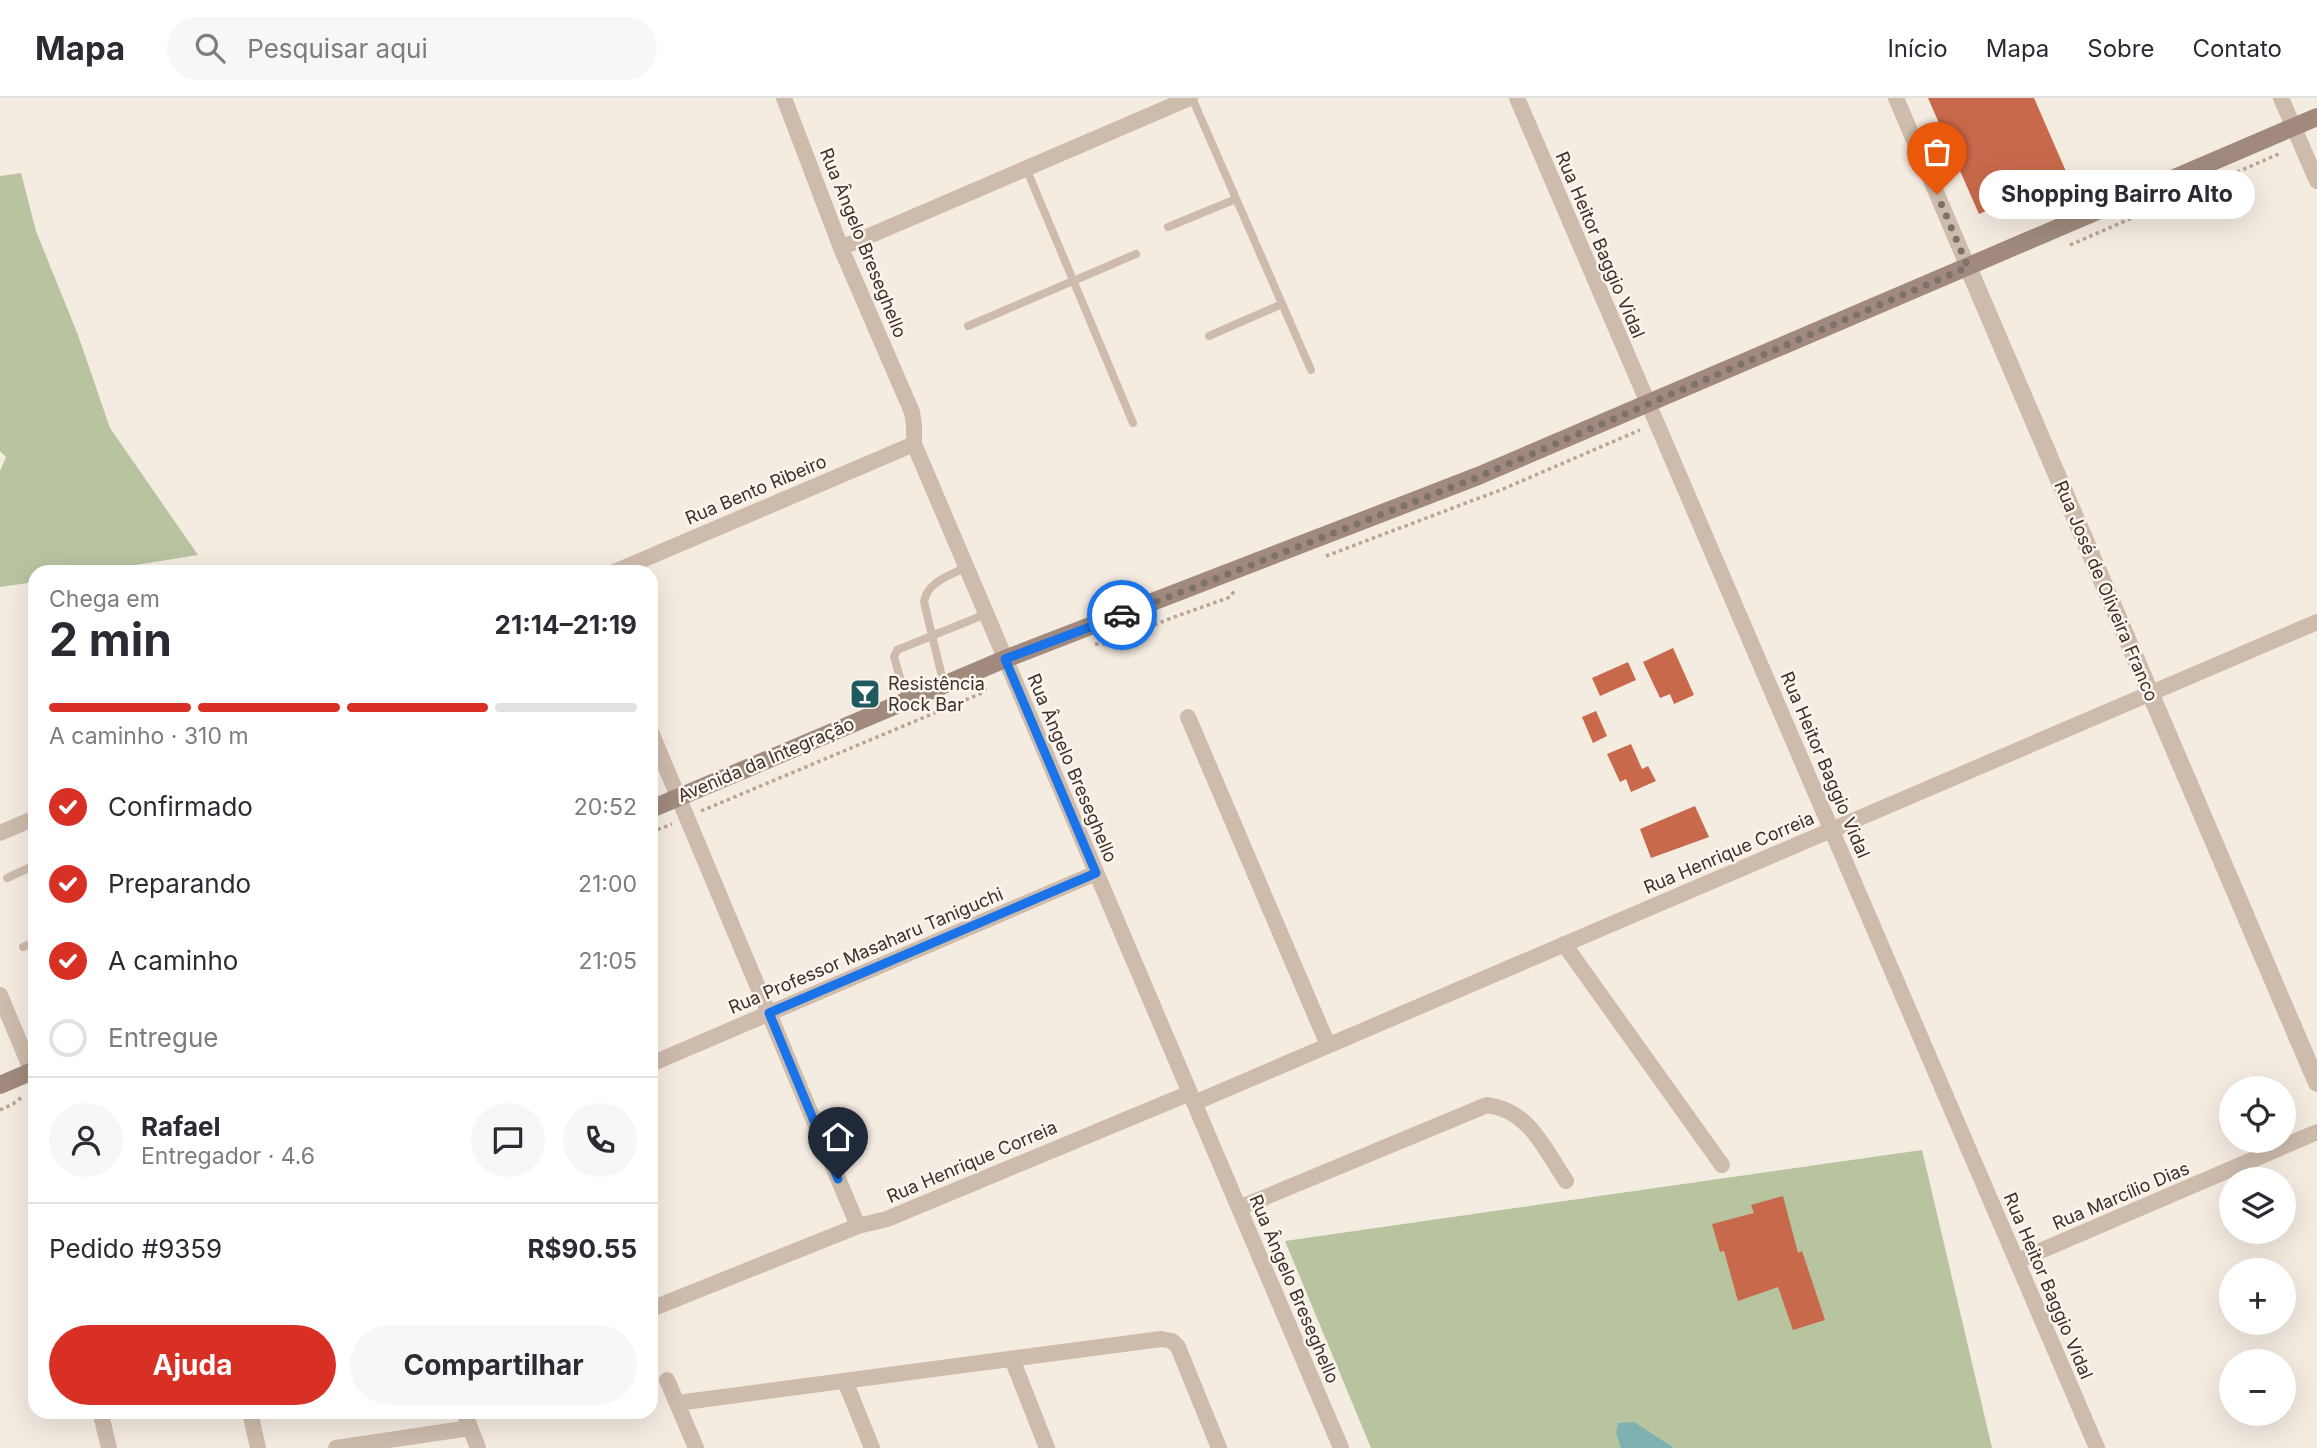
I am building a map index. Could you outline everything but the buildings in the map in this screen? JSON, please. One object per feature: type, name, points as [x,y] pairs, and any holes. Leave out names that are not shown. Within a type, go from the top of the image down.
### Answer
[{"type":"main road","name":"Avenida da Integração","points":[[658,806],[1005,659],[1413,503],[2317,117]]},
{"type":"main road","points":[[0,1084],[28,1075]]},
{"type":"street","name":"Rua Ângelo Breseghello","points":[[784,98],[841,248],[912,412],[914,444],[1341,1448]]},
{"type":"street","points":[[841,248],[1191,98]]},
{"type":"street","name":"Rua Heitor Baggio Vidal","points":[[1517,98],[2097,1448]]},
{"type":"street","name":"Rua José de Oliveira Franco","points":[[1896,98],[2317,1083]]},
{"type":"street","points":[[2281,98],[2317,181]]},
{"type":"street","name":"Rua Bento Ribeiro","points":[[630,565],[914,444]]},
{"type":"street","name":"Rua Henrique Correia","points":[[658,1306],[1328,1045],[2317,622]]},
{"type":"street","points":[[1188,717],[1328,1045]]},
{"type":"street","points":[[658,750],[858,1226]]},
{"type":"street","points":[[0,833],[28,821]]},
{"type":"street","name":"Rua Professor Masaharu Taniguchi","points":[[658,1061],[1096,873]]},
{"type":"street","points":[[1564,944],[1722,1165]]},
{"type":"street","points":[[0,995],[28,1059]]},
{"type":"street","points":[[1239,1208],[1487,1105],[1524,1119],[1566,1181]]},
{"type":"street","name":"Rua Marcílio Dias","points":[[2017,1261],[2317,1132]]},
{"type":"street","points":[[677,1404],[1161,1339],[1172,1340],[1178,1347],[1219,1448]]},
{"type":"street","points":[[1012,1359],[1047,1448]]},
{"type":"street","points":[[667,1380],[696,1448]]},
{"type":"street","points":[[845,1381],[872,1448]]},
{"type":"street","points":[[102,1419],[109,1448]]},
{"type":"street","points":[[252,1419],[258,1448]]},
{"type":"street","points":[[336,1448],[467,1420],[478,1448]]},
{"type":"lane","points":[[1191,98],[1311,370]]},
{"type":"lane","points":[[1026,168],[1133,423]]},
{"type":"lane","points":[[1168,227],[1236,199]]},
{"type":"lane","points":[[968,326],[1136,254]]},
{"type":"lane","points":[[1209,336],[1282,304]]},
{"type":"lane","points":[[944,685],[924,602],[925,594],[934,584],[966,567]]},
{"type":"lane","points":[[907,701],[895,653],[932,634],[986,614]]},
{"type":"lane","points":[[7,878],[28,868]]},
{"type":"lane","points":[[23,947],[28,945]]},
{"type":"path","points":[[2066,247],[2277,157],[2283,151]]},
{"type":"path","points":[[708,808],[982,693],[990,682]]},
{"type":"path","points":[[658,829],[669,825]]},
{"type":"path","points":[[0,1110],[23,1096]]},
{"type":"green space","points":[[21,173],[36,231],[78,335],[110,428],[198,555],[136,565],[28,565],[28,583],[0,587],[0,471],[6,457],[0,451],[0,176]]},
{"type":"green space","points":[[1922,1150],[1992,1448],[1371,1448],[1285,1241]]},
{"type":"water","points":[[1634,1422],[1674,1448],[1621,1448],[1616,1433],[1618,1423]]},
{"type":"way so far","points":[[1122,615],[1478,477],[1968,267],[1937,194]]},
{"type":"place","name":"Shopping Bairro Alto","points":[[1937,194]]},
{"type":"place","name":"Resistência Rock Bar","points":[[865,694]]},
{"type":"route","points":[[838,1179],[769,1013],[1096,873],[1005,659],[1122,615]]}]
